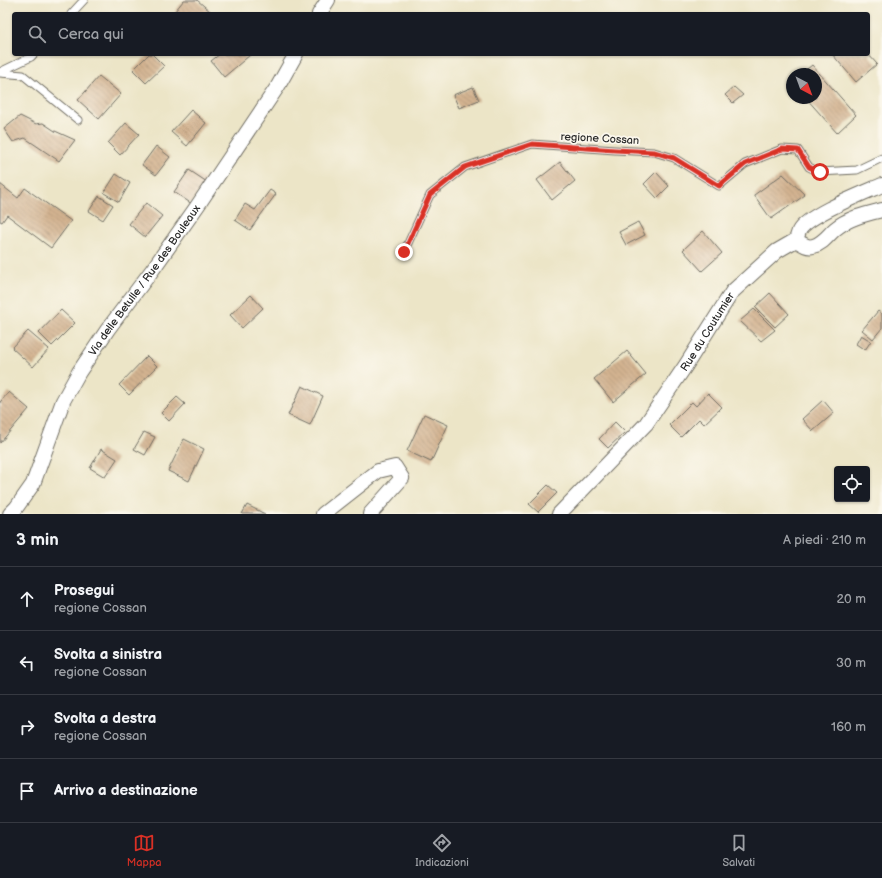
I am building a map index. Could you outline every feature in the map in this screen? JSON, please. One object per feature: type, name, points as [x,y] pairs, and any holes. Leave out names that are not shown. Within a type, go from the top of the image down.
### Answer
[{"type":"street","points":[[321,12],[328,0]]},
{"type":"street","name":"Via delle Betulle / Rue des Bouleaux","points":[[10,514],[33,484],[63,401],[79,372],[108,329],[198,205],[278,86],[295,56]]},
{"type":"street","name":"Rue du Coutumier","points":[[559,514],[646,424],[686,365],[732,292],[777,251],[796,240],[799,230],[804,225],[828,209],[882,185]]},
{"type":"street","points":[[796,240],[804,245],[814,246],[824,240],[836,228],[859,216],[882,210]]},
{"type":"street","points":[[323,514],[378,471],[395,467],[402,478],[370,514]]},
{"type":"lane","points":[[73,12],[84,0]]},
{"type":"lane","points":[[0,73],[32,56]]},
{"type":"lane","points":[[0,73],[23,75],[78,120]]},
{"type":"lane","name":"regione Cossan","points":[[404,252],[430,195],[465,167],[532,144],[654,152],[674,158],[719,186],[745,164],[782,149],[798,150],[809,167],[820,172],[857,170],[882,158]]},
{"type":"building","points":[[184,0],[197,0],[211,12],[176,12],[175,11]]},
{"type":"building","points":[[147,56],[154,56],[164,66],[146,83],[133,70]]},
{"type":"building","points":[[217,56],[249,56],[224,77],[211,61]]},
{"type":"building","points":[[834,56],[870,56],[877,64],[856,82]]},
{"type":"building","points":[[99,76],[121,94],[99,119],[78,100]]},
{"type":"building","points":[[822,76],[856,115],[837,133],[811,104],[822,104]]},
{"type":"building","points":[[473,87],[479,100],[459,108],[453,95]]},
{"type":"building","points":[[734,87],[743,95],[733,103],[725,95]]},
{"type":"building","points":[[191,110],[206,123],[187,146],[171,132]]},
{"type":"building","points":[[20,116],[36,124],[43,123],[55,131],[75,140],[59,161],[25,138],[13,142],[4,129]]},
{"type":"building","points":[[126,123],[139,134],[120,155],[108,143]]},
{"type":"building","points":[[156,146],[170,157],[156,175],[142,165]]},
{"type":"building","points":[[560,162],[575,181],[552,200],[537,180]]},
{"type":"building","points":[[189,170],[207,182],[192,204],[174,192]]},
{"type":"building","points":[[656,172],[669,186],[657,198],[644,184]]},
{"type":"building","points":[[116,174],[130,183],[119,202],[104,193]]},
{"type":"building","points":[[783,174],[805,195],[771,219],[754,195]]},
{"type":"building","points":[[0,184],[18,198],[25,188],[71,221],[51,248],[7,215],[2,222],[0,221]]},
{"type":"building","points":[[270,190],[276,194],[250,230],[235,220],[245,204],[255,210]]},
{"type":"building","points":[[99,196],[113,205],[103,220],[89,211]]},
{"type":"building","points":[[146,203],[162,216],[145,237],[129,224]]},
{"type":"building","points":[[638,222],[645,235],[626,245],[619,232]]},
{"type":"building","points":[[703,231],[722,253],[702,271],[683,250]]},
{"type":"building","points":[[770,293],[789,314],[775,327],[755,307]]},
{"type":"building","points":[[251,295],[263,308],[242,328],[230,315]]},
{"type":"building","points":[[754,309],[775,330],[761,341],[740,321]]},
{"type":"building","points":[[61,310],[75,323],[52,346],[39,333]]},
{"type":"building","points":[[878,311],[882,314],[882,328],[873,339],[862,330]]},
{"type":"building","points":[[28,331],[49,349],[33,367],[12,348]]},
{"type":"building","points":[[861,335],[871,341],[865,350],[856,344]]},
{"type":"building","points":[[627,351],[646,374],[613,402],[594,379]]},
{"type":"building","points":[[147,356],[157,366],[129,395],[119,385]]},
{"type":"building","points":[[302,386],[323,396],[310,425],[288,415]]},
{"type":"building","points":[[9,392],[29,409],[0,443],[0,402]]},
{"type":"building","points":[[708,393],[722,407],[704,424],[699,419],[681,437],[669,425],[692,402],[696,406]]},
{"type":"building","points":[[177,397],[185,404],[169,421],[161,413]]},
{"type":"building","points":[[823,400],[834,413],[813,431],[802,419]]},
{"type":"building","points":[[424,414],[448,425],[431,462],[407,451]]},
{"type":"building","points":[[615,422],[625,432],[608,448],[599,439]]},
{"type":"building","points":[[144,432],[155,437],[145,455],[134,449]]},
{"type":"building","points":[[184,439],[204,449],[189,481],[168,471]]},
{"type":"building","points":[[101,449],[117,459],[105,477],[90,468]]},
{"type":"building","points":[[548,485],[557,493],[538,512],[529,504]]},
{"type":"building","points":[[247,505],[265,514],[242,514]]},
{"type":"route","points":[[404,252],[430,195],[465,167],[532,144],[654,152],[674,158],[719,186],[745,164],[782,149],[798,150],[809,167],[820,172]]}]
